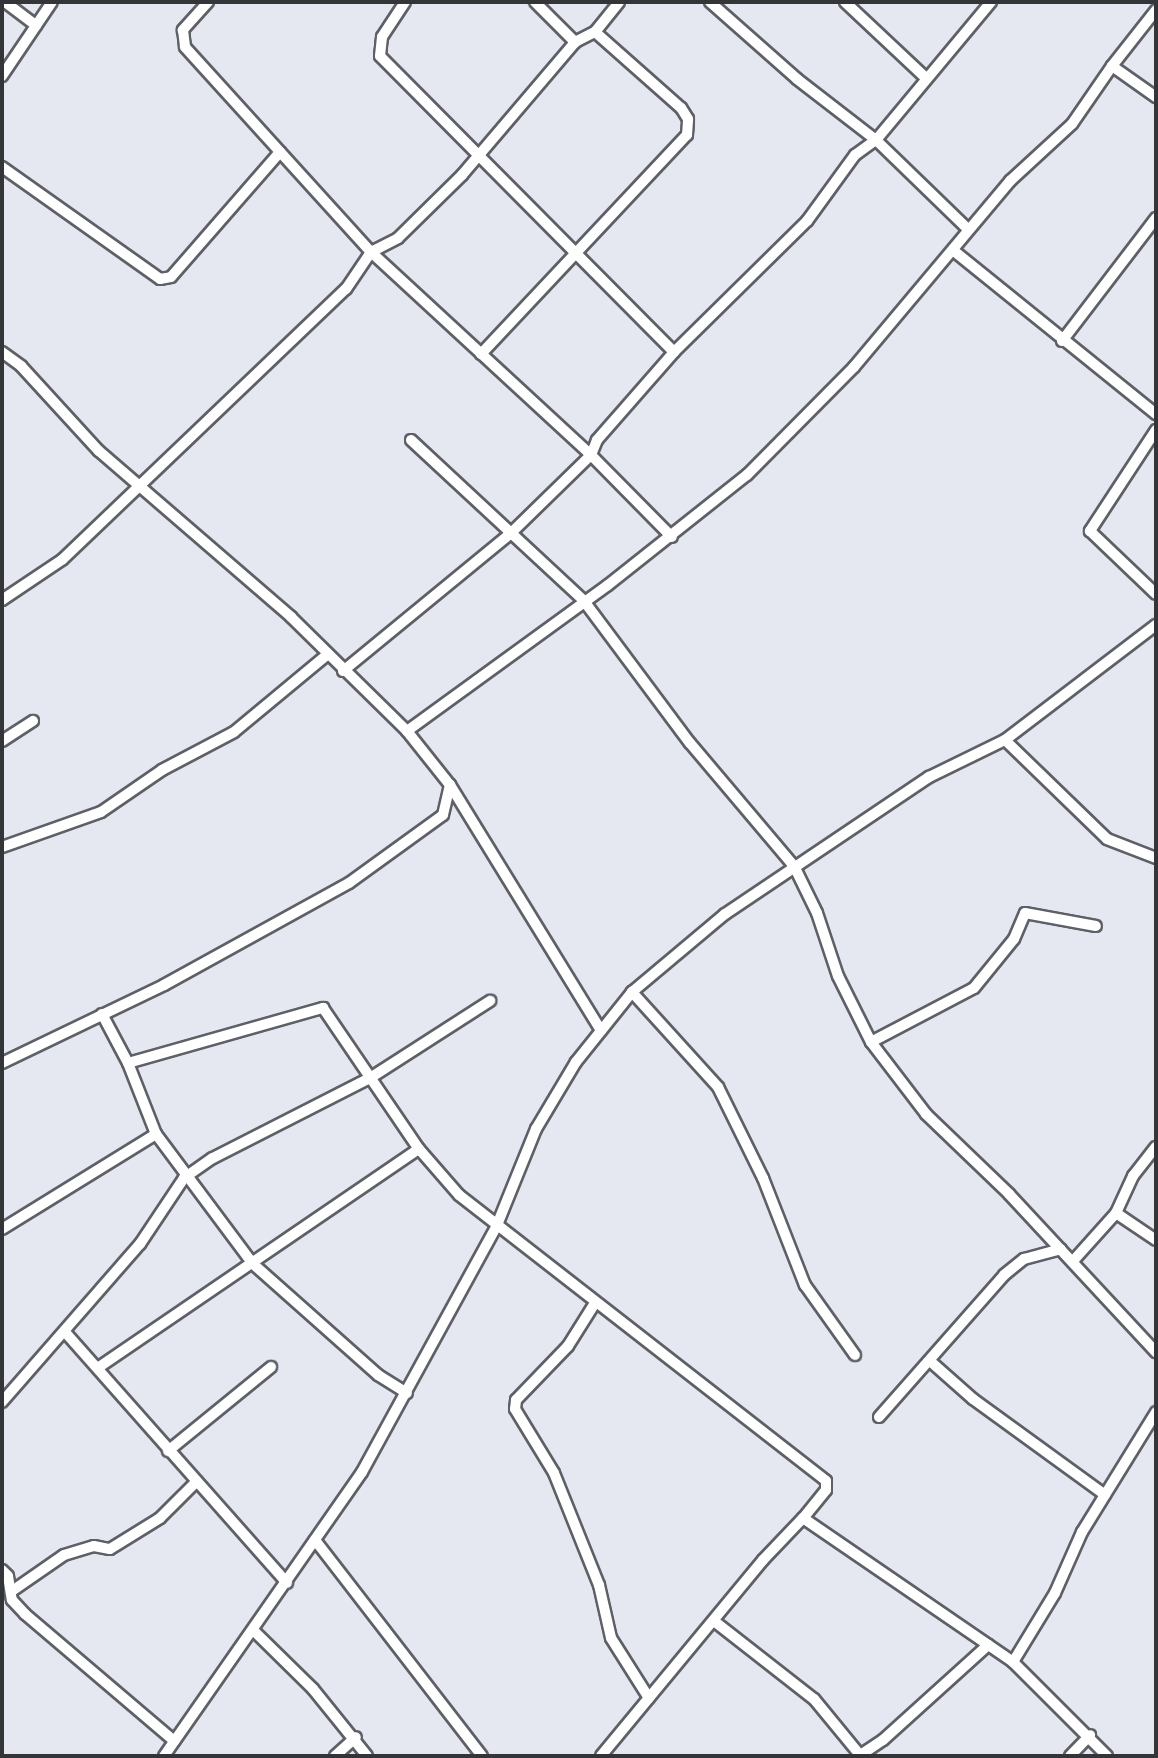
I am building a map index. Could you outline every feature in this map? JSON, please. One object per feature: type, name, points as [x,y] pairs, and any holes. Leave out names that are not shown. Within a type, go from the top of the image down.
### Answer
[{"type":"street","points":[[5,2],[36,25]]},
{"type":"street","points":[[2,76],[52,2]]},
{"type":"street","points":[[208,2],[183,30],[182,43],[371,252],[591,455],[671,537]]},
{"type":"street","points":[[405,2],[382,37],[380,56],[478,158],[674,352]]},
{"type":"street","points":[[535,2],[575,41]]},
{"type":"street","points":[[2,600],[63,559],[346,289],[371,252],[398,238],[478,158],[575,41],[595,32],[619,2]]},
{"type":"street","points":[[710,2],[797,79],[876,140],[968,229]]},
{"type":"street","points":[[845,2],[926,78]]},
{"type":"street","points":[[343,671],[511,533],[591,455],[597,440],[674,352],[807,221],[855,155],[876,140],[991,2]]},
{"type":"street","points":[[407,731],[671,537],[768,454],[854,367],[1010,181],[1072,124],[1112,66],[1156,10]]},
{"type":"street","points":[[481,354],[576,255],[689,129],[681,108],[595,32]]},
{"type":"street","points":[[1112,66],[1156,97]]},
{"type":"street","points":[[2,167],[160,279],[171,277],[281,152]]},
{"type":"street","points":[[1062,341],[1156,218]]},
{"type":"street","points":[[954,251],[1062,341],[1156,414]]},
{"type":"street","points":[[2,352],[21,366],[139,488],[197,532],[407,731],[450,785],[601,1030]]},
{"type":"street","points":[[1156,430],[1090,531],[1156,594]]},
{"type":"street","points":[[411,440],[583,601],[690,743],[794,866],[817,913],[838,976],[871,1042],[926,1114],[1073,1261],[1156,1352]]},
{"type":"street","points":[[164,1756],[362,1472],[497,1225],[537,1129],[601,1030],[632,992],[724,914],[929,777],[1005,740],[1156,625]]},
{"type":"street","points":[[2,847],[101,812],[162,770],[234,732],[328,654]]},
{"type":"street","points":[[2,741],[33,721]]},
{"type":"street","points":[[1005,740],[1088,824],[1107,839],[1156,858]]},
{"type":"street","points":[[2,1063],[248,941],[349,883],[443,815],[450,785]]},
{"type":"street","points":[[871,1042],[974,989],[1014,939],[1025,914],[1096,926]]},
{"type":"street","points":[[632,992],[718,1087],[763,1178],[805,1285],[855,1355]]},
{"type":"street","points":[[2,1402],[140,1244],[184,1178],[213,1158],[370,1078],[490,1000]]},
{"type":"street","points":[[128,1063],[319,1006],[328,1012],[419,1149],[459,1195],[594,1303],[824,1478],[826,1490],[601,1756]]},
{"type":"street","points":[[102,1014],[128,1063],[156,1134],[184,1178],[252,1263],[378,1375],[407,1393]]},
{"type":"street","points":[[2,1229],[156,1134]]},
{"type":"street","points":[[1073,1261],[1116,1213],[1133,1176],[1156,1147]]},
{"type":"street","points":[[99,1367],[419,1149]]},
{"type":"street","points":[[1116,1213],[1156,1240]]},
{"type":"street","points":[[880,1417],[1004,1275],[1024,1259],[1061,1249]]},
{"type":"street","points":[[594,1303],[568,1346],[516,1400],[515,1409],[554,1473],[599,1585],[611,1639],[649,1698]]},
{"type":"street","points":[[65,1332],[99,1367],[168,1451],[287,1583]]},
{"type":"street","points":[[930,1361],[973,1399],[1105,1495]]},
{"type":"street","points":[[168,1451],[271,1367]]},
{"type":"street","points":[[1013,1662],[1040,1623],[1082,1532],[1156,1412]]},
{"type":"street","points":[[12,1591],[64,1555],[94,1546],[110,1549],[160,1518],[197,1481]]},
{"type":"street","points":[[803,1518],[1013,1662],[1090,1735],[1107,1756]]},
{"type":"street","points":[[315,1540],[482,1756]]},
{"type":"street","points":[[2,1570],[12,1591],[12,1600],[25,1614],[174,1741]]},
{"type":"street","points":[[714,1620],[814,1699],[860,1756],[988,1645]]},
{"type":"street","points":[[253,1630],[356,1737],[367,1756]]},
{"type":"street","points":[[1070,1756],[1090,1735]]},
{"type":"street","points":[[335,1756],[356,1737]]}]
